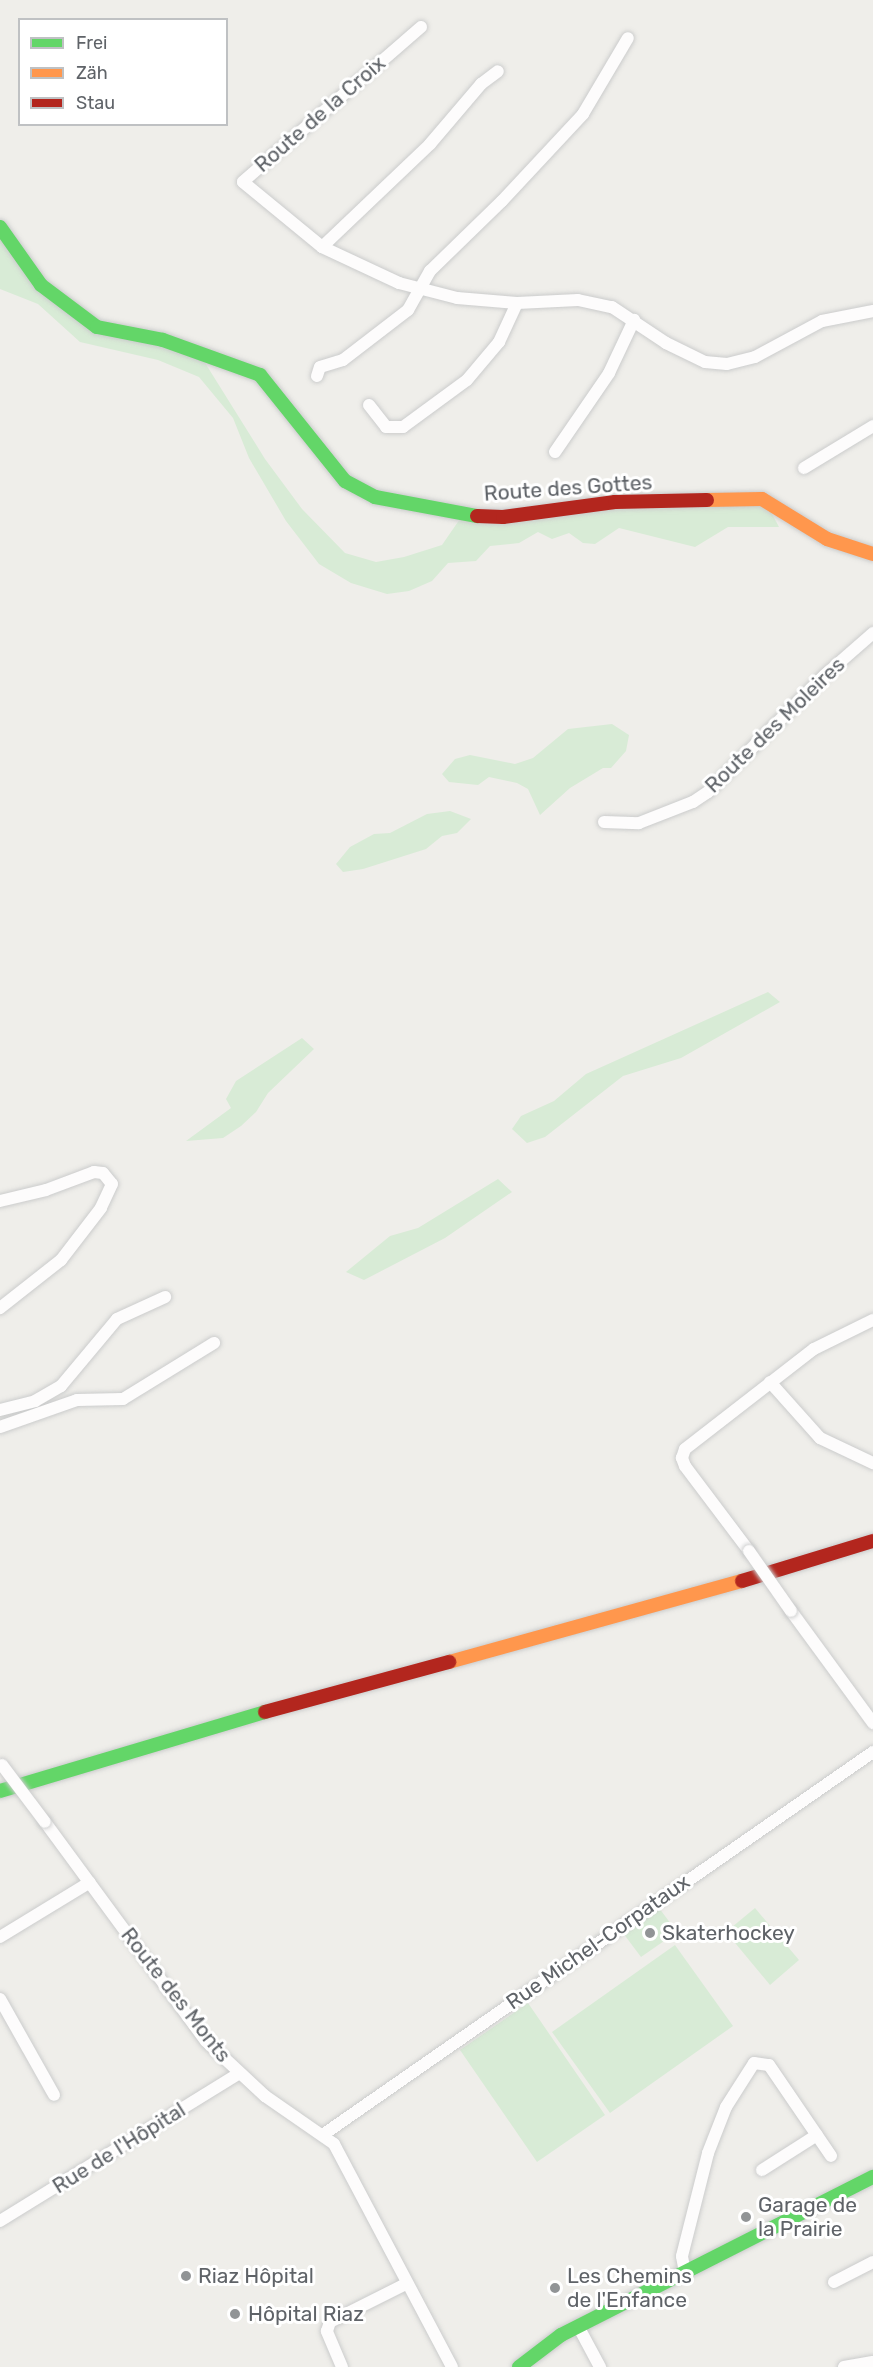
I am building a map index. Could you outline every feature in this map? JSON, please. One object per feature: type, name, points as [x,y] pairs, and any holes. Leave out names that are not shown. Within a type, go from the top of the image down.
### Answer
[{"type":"main road","name":"Route des Gottes","points":[[0,227],[41,285],[97,327],[163,340],[260,375],[330,466],[345,481],[375,497],[462,516],[503,517],[615,502],[762,498],[827,539],[873,555]]},
{"type":"main road","points":[[0,1791],[189,1732],[681,1600],[873,1541]]},
{"type":"main road","points":[[760,1592],[792,1582]]},
{"type":"main road","points":[[0,1806],[192,1746],[570,1644]]},
{"type":"main road","points":[[519,2367],[545,2344],[578,2326],[872,2181]]},
{"type":"street","name":"Route de la Croix","points":[[421,27],[243,182],[322,247],[419,290],[457,298],[517,303],[578,300],[612,307],[684,353],[705,362],[727,364],[755,357],[822,321],[873,310]]},
{"type":"street","points":[[317,376],[320,367],[343,360],[408,310],[430,271],[502,201],[583,114],[628,38]]},
{"type":"street","points":[[322,247],[430,144],[481,84],[498,70]]},
{"type":"street","points":[[369,405],[386,427],[403,426],[467,380],[499,342],[517,303]]},
{"type":"street","points":[[555,452],[609,374],[634,320]]},
{"type":"street","points":[[804,468],[873,426]]},
{"type":"street","name":"Route des Moleires","points":[[604,822],[639,823],[693,802],[708,792],[825,675],[873,633]]},
{"type":"street","points":[[0,1201],[46,1190],[94,1172],[103,1173],[112,1184],[102,1208],[61,1260],[0,1308]]},
{"type":"street","points":[[0,1410],[35,1401],[62,1386],[117,1319],[165,1297]]},
{"type":"street","points":[[873,1320],[814,1349],[692,1441],[682,1458],[873,1722]]},
{"type":"street","points":[[0,1427],[77,1400],[123,1399],[214,1343]]},
{"type":"street","points":[[770,1383],[820,1438],[873,1463]]},
{"type":"street","name":"Rue Michel-Corpataux","points":[[324,2134],[873,1752]]},
{"type":"street","name":"Route des Monts","points":[[1,1763],[206,2041],[238,2074],[324,2134],[334,2144],[406,2284],[452,2367]]},
{"type":"street","points":[[0,1937],[90,1882]]},
{"type":"street","points":[[0,1999],[54,2095]]},
{"type":"street","points":[[685,2272],[682,2256],[708,2153],[726,2107],[750,2066],[759,2061],[769,2065],[831,2156]]},
{"type":"street","name":"Rue de l'Hôpital","points":[[0,2221],[238,2074]]},
{"type":"street","points":[[762,2170],[817,2135]]},
{"type":"street","points":[[834,2282],[873,2262]]},
{"type":"street","points":[[342,2367],[328,2336],[330,2322],[406,2284]]},
{"type":"street","points":[[578,2326],[600,2367]]},
{"type":"street","points":[[844,2367],[873,2362]]},
{"type":"green space","points":[[0,230],[41,285],[97,327],[197,350],[265,459],[302,509],[345,553],[376,562],[404,557],[442,545],[462,516],[611,502],[768,506],[779,527],[728,527],[695,547],[619,528],[595,544],[583,543],[569,533],[552,539],[538,532],[519,543],[490,546],[476,561],[448,563],[432,581],[409,591],[387,594],[351,583],[319,564],[286,521],[249,458],[233,418],[199,377],[158,360],[80,342],[38,304],[0,289]]},
{"type":"green space","points":[[612,724],[629,735],[626,751],[611,768],[603,768],[570,788],[540,815],[528,789],[517,783],[489,777],[478,785],[449,782],[442,774],[455,759],[470,755],[515,764],[533,758],[568,729]]},
{"type":"green space","points":[[450,811],[471,819],[457,833],[442,836],[426,849],[363,869],[343,872],[336,864],[350,847],[374,834],[390,833],[427,814]]},
{"type":"green space","points":[[768,992],[780,1002],[681,1058],[623,1076],[545,1137],[527,1143],[512,1129],[521,1116],[554,1101],[586,1074]]},
{"type":"green space","points":[[302,1038],[314,1049],[268,1093],[256,1112],[241,1126],[223,1138],[186,1141],[231,1108],[226,1099],[236,1081]]},
{"type":"green space","points":[[498,1179],[512,1192],[445,1238],[364,1280],[346,1272],[390,1236],[418,1228]]},
{"type":"green space","name":"Skaterhockey","points":[[659,1908],[677,1932],[641,1957],[623,1933]]},
{"type":"green space","points":[[755,1908],[799,1960],[770,1985],[726,1932]]},
{"type":"green space","points":[[675,1945],[733,2026],[610,2113],[552,2032]]},
{"type":"green space","points":[[528,2003],[605,2115],[537,2162],[460,2050]]},
{"type":"traffic: fast","points":[[0,227],[41,285],[97,327],[163,340],[260,375],[345,481],[375,497],[477,516]]},
{"type":"traffic: fast","points":[[0,1791],[265,1712]]},
{"type":"traffic: fast","points":[[519,2367],[561,2335],[873,2177]]},
{"type":"traffic: slow","points":[[707,500],[762,499],[827,539],[873,554]]},
{"type":"traffic: slow","points":[[449,1662],[742,1581]]},
{"type":"traffic: jam","points":[[477,516],[503,517],[615,502],[707,500]]},
{"type":"traffic: jam","points":[[742,1581],[873,1541]]},
{"type":"traffic: jam","points":[[265,1712],[449,1662]]},
{"type":"place","name":"Skaterhockey","points":[[650,1933]]},
{"type":"place","name":"Garage de la Prairie","points":[[746,2217]]},
{"type":"place","name":"Riaz Hôpital","points":[[186,2276]]},
{"type":"place","name":"Les Chemins de l'Enfance","points":[[555,2288]]},
{"type":"place","name":"Hôpital Riaz","points":[[235,2314]]}]
